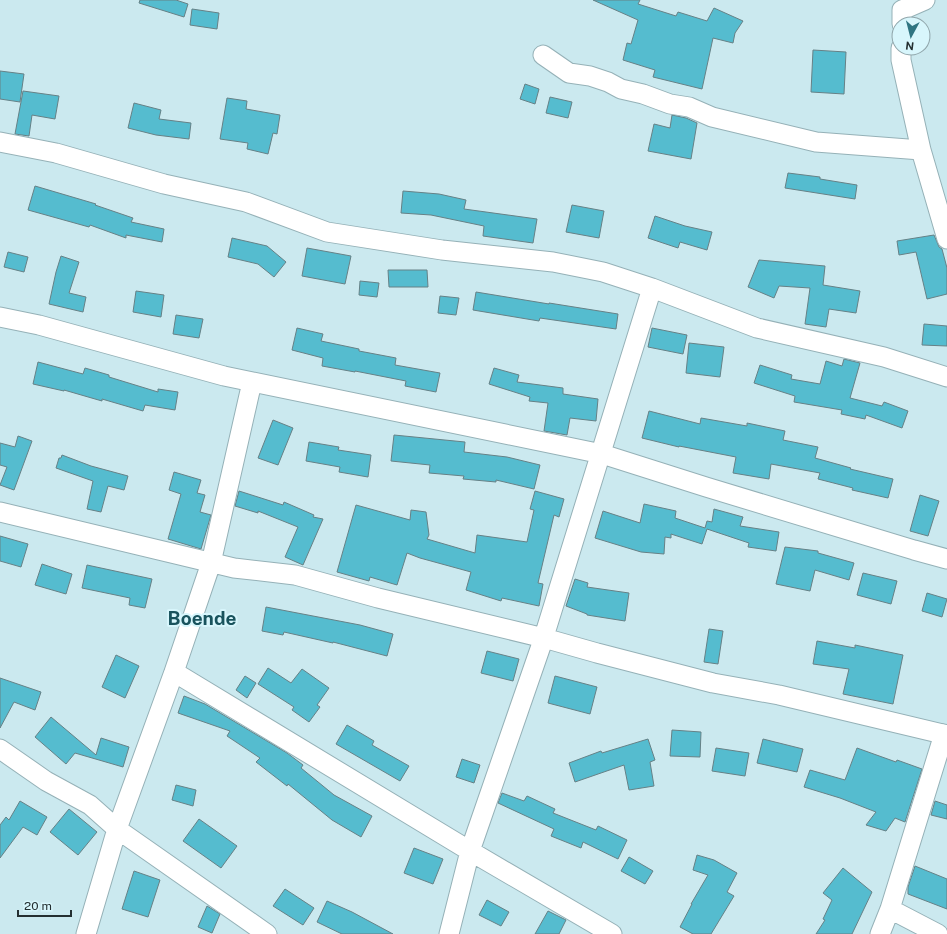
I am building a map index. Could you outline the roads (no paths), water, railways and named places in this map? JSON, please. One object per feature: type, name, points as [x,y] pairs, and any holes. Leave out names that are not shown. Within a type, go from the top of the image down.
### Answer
[{"type":"street","points":[[902,16],[902,10],[925,0]]},
{"type":"street","points":[[543,55],[569,73],[590,76],[608,82],[620,89],[643,94],[670,104],[688,107],[712,117],[816,142],[921,150]]},
{"type":"street","points":[[901,56],[921,150],[947,240]]},
{"type":"street","points":[[0,142],[56,153],[164,184],[246,202],[327,232],[442,250],[553,262],[603,272],[652,288],[756,328],[884,357],[947,377]]},
{"type":"street","points":[[449,934],[470,851],[544,638],[652,288]]},
{"type":"street","points":[[0,317],[39,325],[224,376],[602,454],[713,490],[947,559]]},
{"type":"street","points":[[86,934],[117,830],[174,672],[211,563],[252,382]]},
{"type":"street","points":[[0,512],[234,568],[295,575],[378,598],[544,638],[712,683],[779,695],[946,735],[890,909],[880,934]]},
{"type":"street","points":[[174,672],[470,851],[612,934]]},
{"type":"street","points":[[0,749],[46,781],[90,805],[117,830],[267,934]]},
{"type":"street","points":[[890,909],[938,934]]},
{"type":"district","name":"Boende","points":[[202,618]]}]
